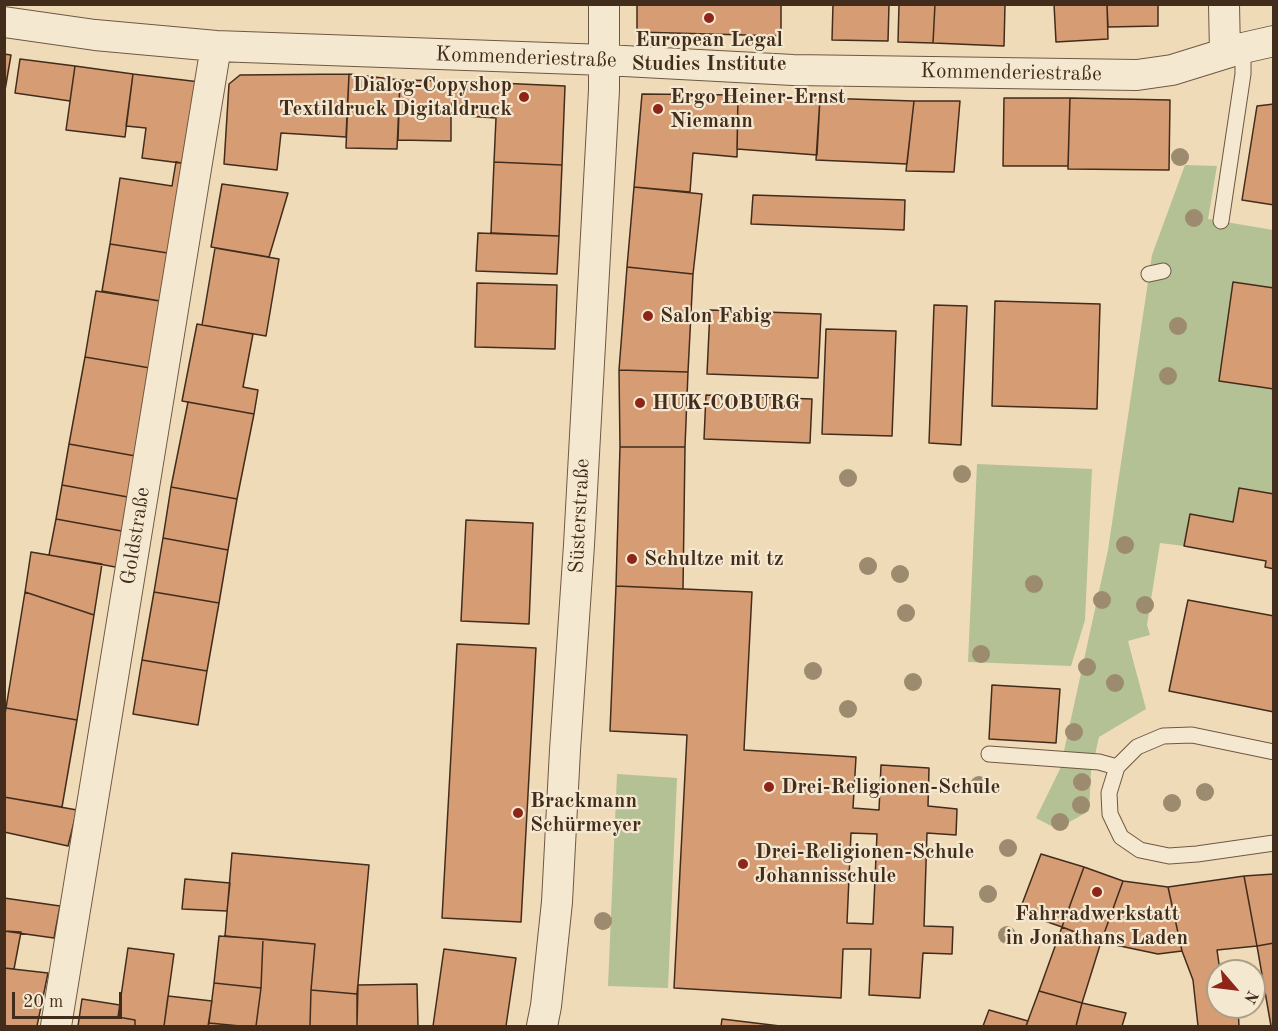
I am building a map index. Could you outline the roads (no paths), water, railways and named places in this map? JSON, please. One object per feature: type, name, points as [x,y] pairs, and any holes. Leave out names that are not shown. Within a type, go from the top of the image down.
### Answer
[{"type":"street","name":"Süsterstraße","points":[[542,1026],[557,902],[580,533],[605,60],[604,4]]},
{"type":"street","points":[[1224,4],[1234,51]]},
{"type":"street","name":"Kommenderiestraße","points":[[4,22],[95,35],[216,46],[605,60],[793,70],[1137,75],[1172,70],[1274,41]]},
{"type":"street","name":"Goldstraße","points":[[56,1026],[216,46]]},
{"type":"lane","points":[[1221,221],[1243,74],[1234,51]]},
{"type":"lane","points":[[1274,752],[1192,735],[1163,736],[1137,747],[1117,767],[1109,794],[1110,814],[1121,837],[1140,850],[1168,856],[1274,843]]},
{"type":"lane","points":[[989,754],[1099,762],[1117,767]]},
{"type":"place","name":"European Legal Studies Institute","points":[[709,18]]},
{"type":"place","name":"Dialog-Copyshop Textildruck Digitaldruck","points":[[524,97]]},
{"type":"place","name":"Ergo Heiner-Ernst Niemann","points":[[658,109]]},
{"type":"place","name":"Salon Fabig","points":[[648,316]]},
{"type":"place","name":"HUK-COBURG","points":[[640,403]]},
{"type":"place","name":"Schultze mit tz","points":[[632,559]]},
{"type":"place","name":"Drei-Religionen-Schule","points":[[769,787]]},
{"type":"place","name":"Brackmann Schürmeyer","points":[[518,813]]},
{"type":"place","name":"Drei-Religionen-Schule Johannisschule","points":[[743,864]]},
{"type":"place","name":"Fahrradwerkstatt in Jonathans Laden","points":[[1097,892]]}]
